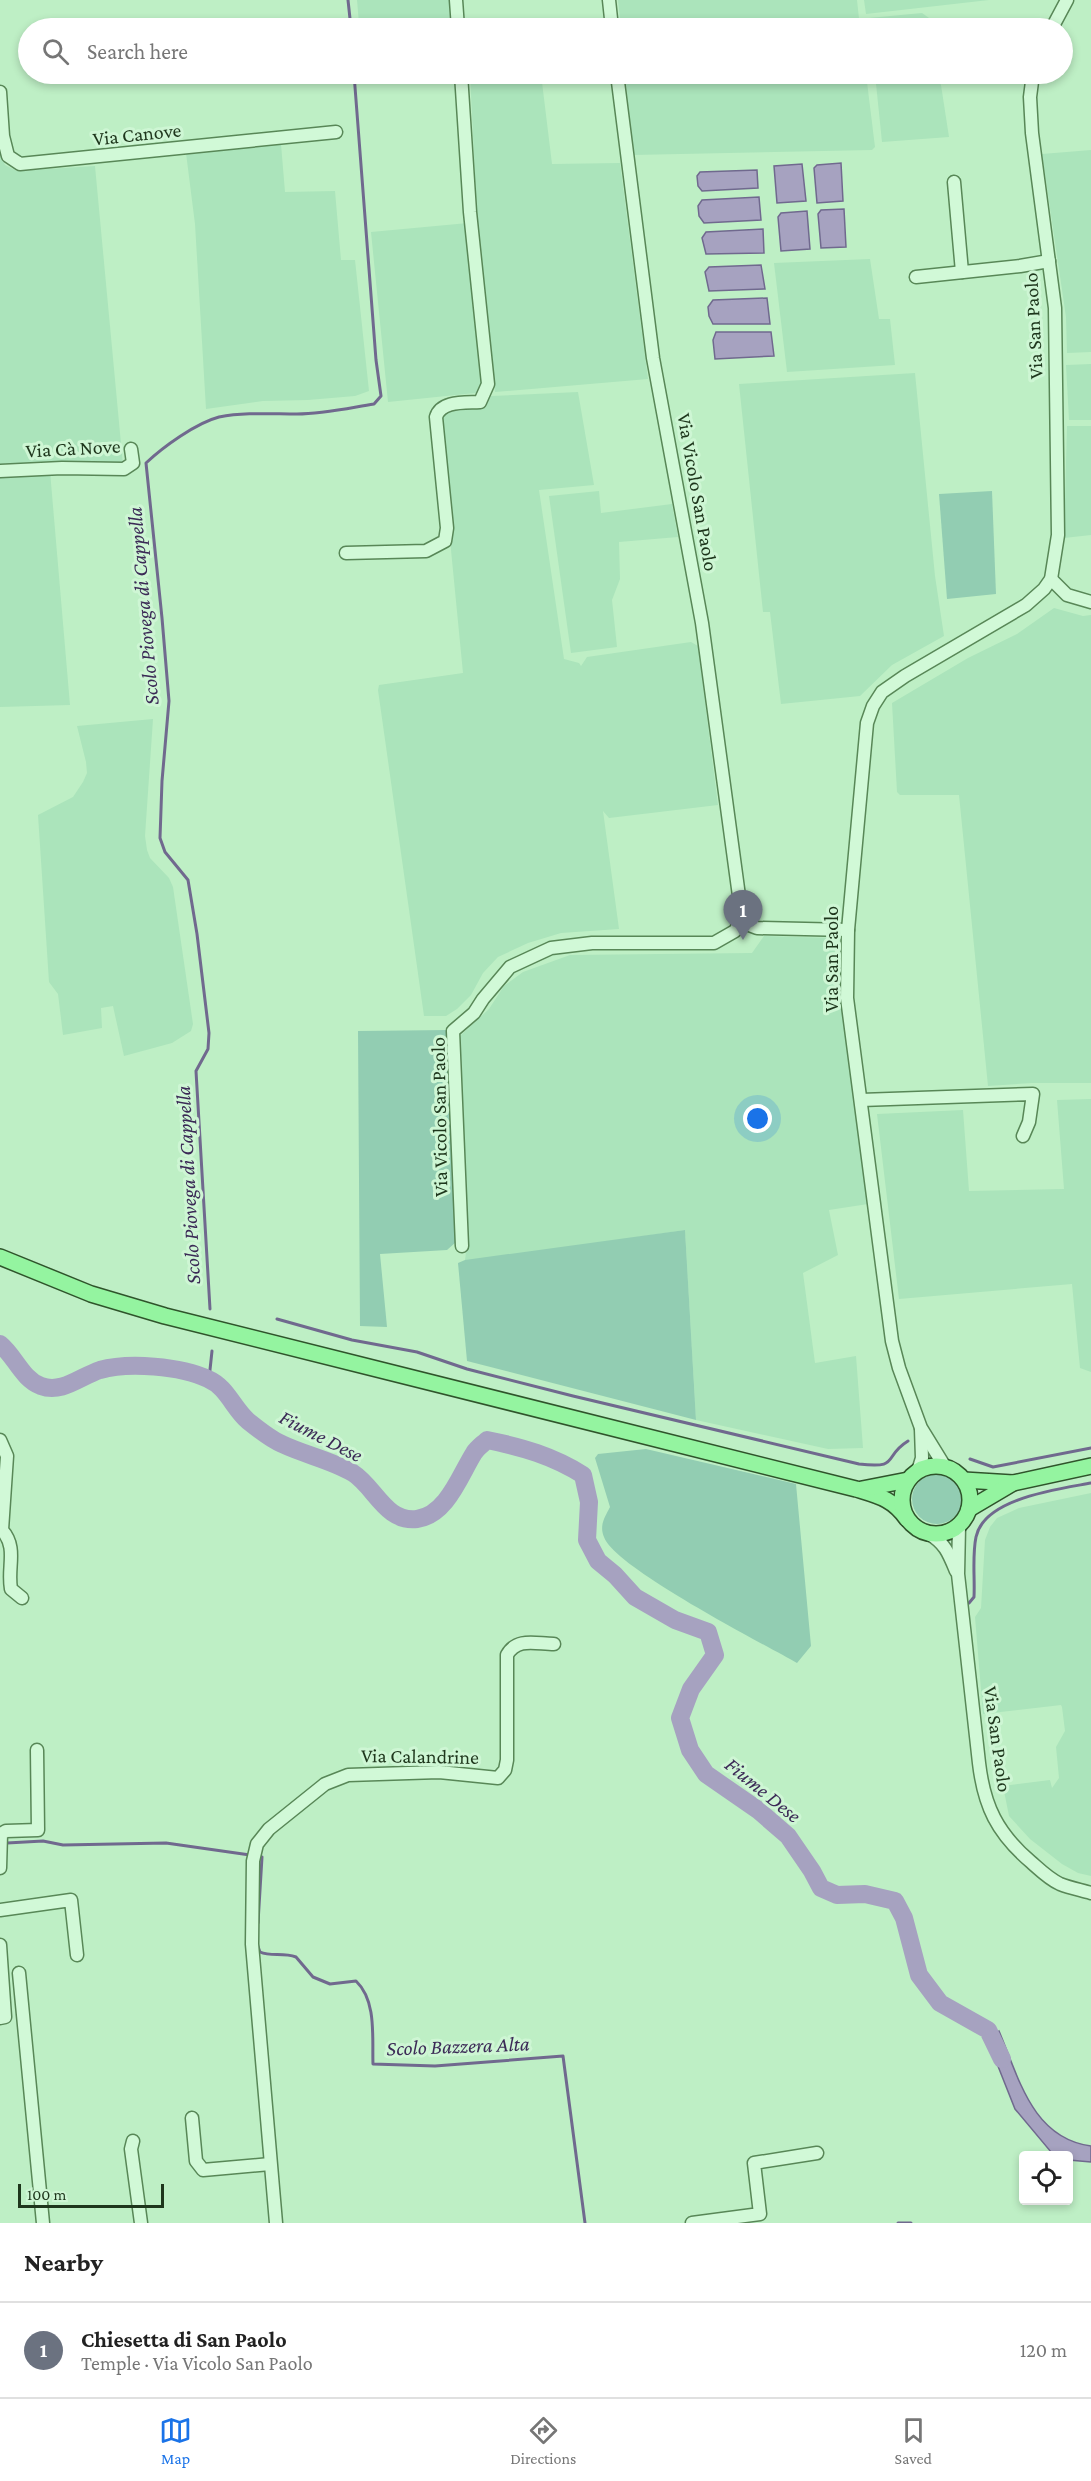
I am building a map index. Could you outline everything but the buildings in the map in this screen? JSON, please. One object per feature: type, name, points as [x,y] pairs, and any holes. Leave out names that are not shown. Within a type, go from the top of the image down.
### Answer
[{"type":"main road","points":[[0,1257],[90,1294],[155,1313],[856,1489],[897,1505],[920,1531],[929,1534],[939,1534],[958,1527],[969,1509],[1012,1483]]},
{"type":"main road","points":[[856,1489],[913,1476],[936,1466],[945,1467],[956,1472],[964,1480],[969,1489],[969,1509]]},
{"type":"main road","points":[[964,1480],[1012,1483],[1091,1466]]},
{"type":"main road","points":[[907,1519],[902,1499],[913,1476]]},
{"type":"street","points":[[456,0],[457,18]]},
{"type":"street","points":[[609,0],[611,18]]},
{"type":"street","points":[[1057,18],[1067,0]]},
{"type":"street","points":[[346,553],[426,550],[445,541],[447,528],[436,417],[438,411],[444,406],[480,402],[488,384],[470,212],[462,84]]},
{"type":"street","name":"Via Vicolo San Paolo","points":[[462,1246],[453,1031],[474,1013],[510,967],[551,948],[592,943],[714,944],[735,931],[742,918],[702,623],[653,358],[618,84]]},
{"type":"street","name":"Via San Paolo","points":[[945,1467],[921,1428],[898,1368],[892,1341],[847,998],[848,930],[867,723],[873,706],[882,692],[905,676],[1026,605],[1052,579],[1058,535],[1055,308],[1032,133],[1032,84]]},
{"type":"street","name":"Via Canove","points":[[0,92],[3,136],[8,156],[20,164],[336,132]]},
{"type":"street","points":[[954,182],[962,272]]},
{"type":"street","points":[[916,277],[1049,261]]},
{"type":"street","name":"Via Cà Nove","points":[[0,471],[62,468],[124,470],[133,463],[131,449]]},
{"type":"street","points":[[1052,579],[1067,595],[1091,602]]},
{"type":"street","points":[[742,918],[749,925],[757,928],[848,930]]},
{"type":"street","points":[[861,1100],[1033,1094],[1029,1122],[1023,1136]]},
{"type":"street","name":"Via San Paolo","points":[[913,1476],[922,1458],[921,1428]]},
{"type":"street","points":[[0,1440],[7,1456],[2,1530],[9,1538],[13,1551],[8,1575],[11,1589],[22,1598]]},
{"type":"street","name":"Via San Paolo","points":[[958,1527],[958,1574],[981,1779],[992,1815],[1020,1853],[1048,1877],[1059,1884],[1091,1893]]},
{"type":"street","name":"Via San Paolo","points":[[929,1534],[940,1540],[946,1548],[958,1574]]},
{"type":"street","name":"Via Calandrine","points":[[276,2223],[252,1944],[253,1856],[261,1836],[325,1784],[348,1775],[439,1772],[498,1778],[505,1770],[507,1760],[507,1655],[512,1647],[520,1643],[554,1644]]},
{"type":"street","points":[[0,1868],[1,1834],[6,1831],[38,1830],[37,1750]]},
{"type":"street","points":[[0,1910],[71,1900],[77,1955]]},
{"type":"street","points":[[0,1945],[2,2018],[23,2015]]},
{"type":"street","points":[[19,1973],[44,2223]]},
{"type":"street","points":[[192,2118],[195,2161],[203,2170],[270,2164]]},
{"type":"street","points":[[134,2141],[131,2149],[141,2223]]},
{"type":"street","points":[[692,2223],[760,2214],[754,2163],[817,2153]]},
{"type":"green space","points":[[357,0],[454,0],[455,18],[359,18]]},
{"type":"green space","points":[[618,0],[857,0],[859,18],[620,18]]},
{"type":"green space","points":[[864,0],[989,0],[866,14]]},
{"type":"green space","points":[[922,13],[929,18],[869,18]]},
{"type":"green space","points":[[470,84],[542,84],[552,164],[620,163],[648,379],[495,392],[477,218]]},
{"type":"green space","points":[[626,84],[867,84],[875,147],[872,150],[633,155]]},
{"type":"green space","points":[[876,84],[940,84],[949,137],[882,142]]},
{"type":"green space","points":[[281,144],[285,192],[335,191],[341,260],[355,260],[369,391],[355,396],[263,401],[206,409],[195,224],[186,153]]},
{"type":"green space","points":[[0,145],[5,165],[17,171],[95,166],[123,465],[0,467]]},
{"type":"green space","points":[[1091,150],[1091,352],[1067,353],[1066,317],[1042,154]]},
{"type":"green space","points":[[468,223],[485,392],[388,402],[371,232]]},
{"type":"green space","points":[[870,259],[879,319],[890,319],[895,365],[787,372],[774,263]]},
{"type":"green space","points":[[1091,364],[1091,420],[1069,420],[1066,365]]},
{"type":"green space","points":[[915,373],[935,576],[944,636],[892,665],[860,696],[781,704],[770,612],[763,612],[739,384]]},
{"type":"green space","points":[[578,392],[594,485],[539,490],[564,659],[579,663],[581,666],[587,657],[691,642],[698,646],[718,805],[609,818],[603,811],[619,929],[561,933],[528,943],[498,957],[483,973],[471,995],[457,1009],[446,1016],[424,1016],[378,690],[379,685],[463,673],[451,550],[449,501],[439,420],[446,412],[455,409],[477,409],[486,406],[491,396]]},
{"type":"green space","points":[[1067,426],[1091,426],[1091,535],[1064,538]]},
{"type":"green space","points":[[50,471],[70,705],[0,707],[0,474]]},
{"type":"green space","points":[[599,491],[601,513],[672,504],[678,537],[619,542],[620,579],[612,600],[617,647],[571,653],[549,496]]},
{"type":"green space","points":[[992,491],[996,594],[947,599],[939,494]]},
{"type":"green space","points":[[1054,608],[1083,616],[1091,615],[1091,1083],[988,1086],[959,795],[900,795],[897,792],[892,703],[968,658],[1017,634]]},
{"type":"green space","points":[[153,719],[145,836],[150,858],[169,878],[173,887],[193,1024],[191,1031],[172,1043],[124,1056],[113,1006],[101,1008],[102,1028],[63,1035],[58,994],[49,982],[38,815],[73,797],[87,773],[77,726]]},
{"type":"green space","points":[[764,936],[833,938],[868,1204],[829,1210],[838,1255],[803,1273],[815,1363],[856,1356],[863,1448],[828,1449],[696,1420],[685,1230],[469,1262],[465,1260],[467,1245],[458,1041],[461,1035],[489,1009],[504,986],[523,972],[570,955],[752,953]]},
{"type":"green space","points":[[448,1030],[456,1242],[447,1250],[380,1254],[387,1327],[360,1326],[358,1031]]},
{"type":"green space","points":[[1091,1099],[1091,1372],[1080,1368],[1072,1284],[899,1299],[877,1114],[963,1110],[969,1191],[1064,1189],[1057,1100]]},
{"type":"green space","points":[[685,1230],[696,1420],[467,1361],[458,1263],[465,1260]]},
{"type":"green space","points":[[646,1449],[796,1484],[811,1646],[797,1663],[723,1623],[661,1585],[634,1567],[614,1550],[604,1537],[602,1525],[610,1507],[595,1458],[598,1454]]},
{"type":"green space","points":[[937,1474],[955,1481],[962,1499],[955,1517],[937,1524],[919,1517],[912,1499],[919,1481]]},
{"type":"green space","points":[[1091,1493],[1091,1876],[1078,1873],[1062,1864],[1030,1839],[1009,1816],[1003,1786],[1050,1780],[1052,1788],[1059,1778],[1056,1747],[1065,1731],[1062,1707],[1061,1705],[983,1714],[975,1617],[981,1608],[985,1540],[990,1527],[997,1518],[1019,1508]]},
{"type":"shaded area","points":[[841,163],[843,201],[817,203],[814,168],[817,165]]},
{"type":"shaded area","points":[[802,164],[806,201],[777,203],[774,166]]},
{"type":"shaded area","points":[[757,170],[758,188],[702,191],[698,186],[697,176],[700,172]]},
{"type":"shaded area","points":[[759,197],[761,220],[704,223],[699,216],[698,206],[702,200]]},
{"type":"shaded area","points":[[844,209],[846,247],[821,248],[818,214],[821,210]]},
{"type":"shaded area","points":[[807,211],[810,249],[781,251],[778,217],[781,213]]},
{"type":"shaded area","points":[[763,229],[764,253],[706,254],[702,238],[706,232]]},
{"type":"shaded area","points":[[761,265],[765,289],[709,291],[705,272],[709,267]]},
{"type":"shaded area","points":[[767,298],[770,324],[713,324],[709,316],[708,307],[713,300]]},
{"type":"shaded area","points":[[716,332],[771,332],[774,356],[715,359],[713,340]]},
{"type":"shaded area","points":[[999,2031],[1030,2103],[1055,2131],[1071,2141],[1091,2146],[1091,2162],[1073,2160],[1073,2151],[1050,2151],[1015,2109],[988,2041]]},
{"type":"waterway","name":"Scolo Piovega di Cappella","points":[[348,0],[350,18]]},
{"type":"waterway","name":"Scolo Piovega di Cappella","points":[[210,1309],[196,1071],[208,1049],[209,1033],[188,880],[165,852],[160,838],[169,701],[146,463],[180,436],[200,424],[219,417],[326,412],[374,404],[381,396],[376,360],[355,84]]},
{"type":"waterway","points":[[277,1319],[352,1340],[417,1352],[467,1369],[573,1396],[859,1464],[881,1465],[886,1463],[908,1441]]},
{"type":"waterway","name":"Fiume Dese","points":[[0,1344],[34,1383],[49,1388],[64,1386],[100,1370],[125,1366],[169,1368],[208,1379],[220,1387],[243,1416],[264,1434],[282,1444],[353,1473],[389,1510],[406,1519],[417,1519],[437,1510],[452,1493],[475,1451],[487,1440],[537,1453],[560,1462],[583,1475],[589,1502],[587,1540],[598,1561],[615,1575],[635,1597],[675,1620],[708,1632],[715,1655],[691,1689],[680,1718],[690,1750],[706,1774],[758,1810],[788,1836],[821,1888],[837,1895],[865,1894],[895,1901],[904,1918],[919,1975],[940,2003],[988,2030],[1002,2059]]},
{"type":"waterway","name":"Scolo Piovega di Cappella","points":[[209,1379],[212,1351]]},
{"type":"waterway","points":[[970,1459],[993,1467],[1091,1448]]},
{"type":"waterway","points":[[969,1603],[974,1597],[976,1537],[982,1524],[993,1513],[1007,1504],[1043,1492],[1091,1483]]},
{"type":"waterway","name":"Scolo Bazzera Alta","points":[[7,1843],[43,1841],[63,1845],[166,1843],[250,1855]]},
{"type":"waterway","name":"Scolo Bazzera Alta","points":[[257,1856],[262,1857],[258,1923]]},
{"type":"waterway","name":"Scolo Bazzera Alta","points":[[257,1944],[260,1952],[296,1957],[313,1977],[330,1984],[356,1981],[363,1989],[370,2009],[373,2064],[435,2066],[563,2056],[585,2223]]},
{"type":"waterway","name":"Scolo Bazzera Alta","points":[[898,2223],[911,2223]]},
{"type":"place","name":"Chiesetta di San Paolo","points":[[743,940]]}]
